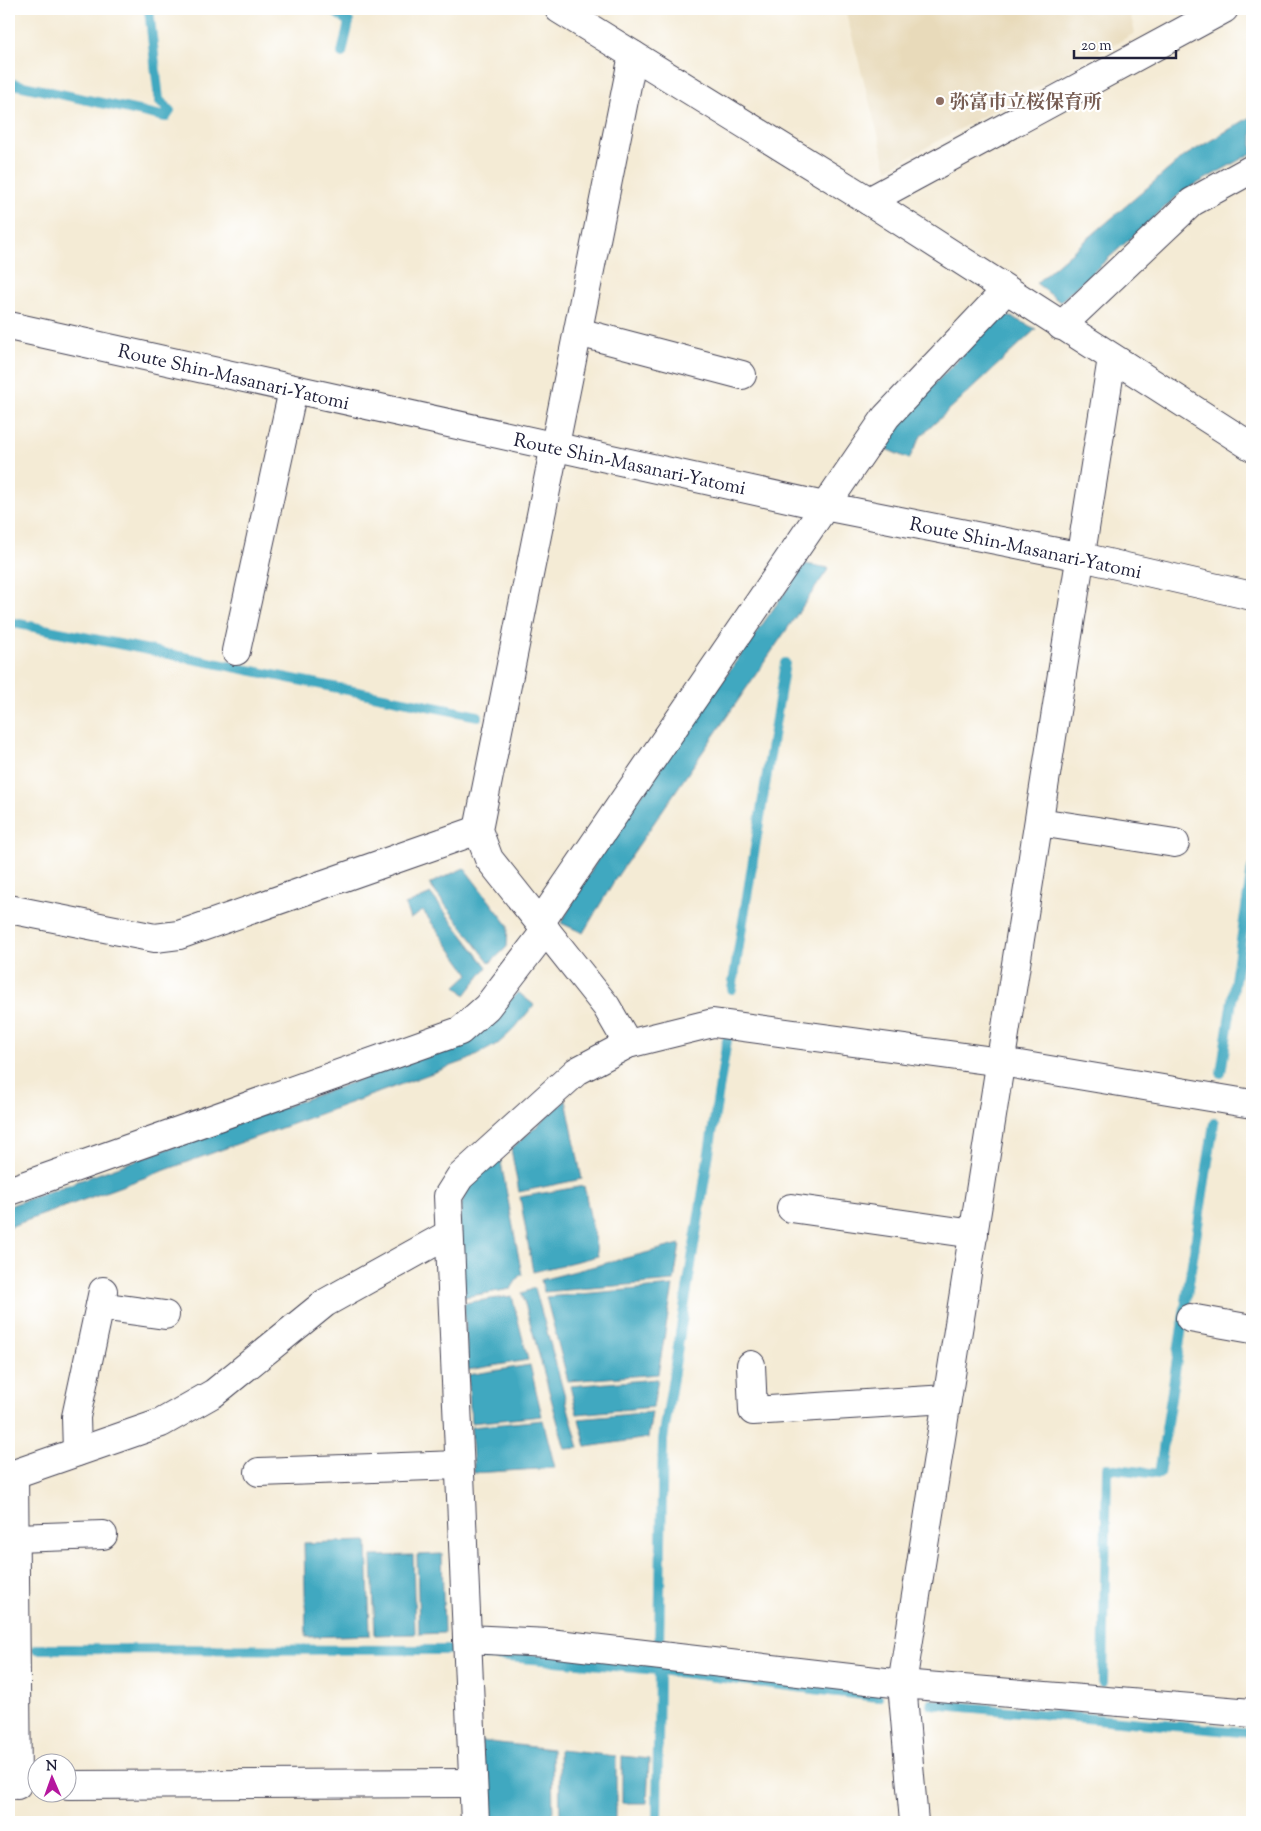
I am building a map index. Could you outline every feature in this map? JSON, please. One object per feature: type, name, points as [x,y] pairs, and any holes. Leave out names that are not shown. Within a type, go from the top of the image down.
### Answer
[{"type":"street","points":[[559,9],[869,201],[1252,447]]},
{"type":"street","points":[[869,201],[1224,9]]},
{"type":"street","points":[[628,1044],[606,1006],[489,859],[478,830],[633,55]]},
{"type":"street","points":[[1061,326],[1192,202],[1252,169]]},
{"type":"street","points":[[9,1191],[460,1031],[487,1007],[543,927],[824,506],[886,417],[1006,290]]},
{"type":"street","name":"Route Shin-Masanari-Yatomi","points":[[9,326],[824,506],[1082,557],[1252,596]]},
{"type":"street","points":[[578,332],[742,375]]},
{"type":"street","points":[[914,1822],[902,1684],[1112,358]]},
{"type":"street","points":[[236,651],[294,390]]},
{"type":"street","points":[[1039,822],[1175,843]]},
{"type":"street","points":[[9,909],[155,938],[179,934],[478,830]]},
{"type":"street","points":[[475,1822],[448,1196],[460,1177],[577,1070],[628,1044],[713,1023],[1001,1062],[1252,1104]]},
{"type":"street","points":[[791,1208],[974,1234]]},
{"type":"street","points":[[21,1785],[15,1538],[11,1475],[161,1423],[214,1393],[325,1303],[449,1234]]},
{"type":"street","points":[[77,1452],[76,1417],[101,1298],[164,1315]]},
{"type":"street","points":[[1190,1318],[1252,1329]]},
{"type":"street","points":[[750,1365],[753,1410],[948,1399]]},
{"type":"street","points":[[259,1472],[459,1466]]},
{"type":"street","points":[[15,1538],[103,1535]]},
{"type":"street","points":[[467,1639],[549,1643],[902,1684],[1252,1713]]},
{"type":"street","points":[[78,1785],[473,1784]]},
{"type":"shaded area","name":"弥富市立桜保育所","points":[[845,9],[1129,9],[1135,33],[887,169]]},
{"type":"water","points":[[1252,116],[1252,153],[1182,192],[1060,302],[1036,283],[1183,157]]},
{"type":"water","points":[[1003,313],[1036,329],[921,436],[909,459],[881,447],[909,410]]},
{"type":"water","points":[[805,564],[829,568],[616,878],[583,933],[561,923],[606,845]]},
{"type":"water","points":[[464,868],[508,925],[507,947],[490,963],[429,884]]},
{"type":"water","points":[[431,894],[487,967],[465,995],[456,986],[469,974],[423,911],[410,919],[405,905]]},
{"type":"water","points":[[518,992],[534,1005],[514,1029],[499,1043],[468,1060],[9,1227],[9,1206],[464,1042],[489,1021]]},
{"type":"water","points":[[566,1100],[582,1179],[519,1192],[511,1149]]},
{"type":"water","points":[[500,1157],[522,1275],[519,1276],[511,1289],[464,1297],[460,1246],[461,1207],[470,1185]]},
{"type":"water","points":[[584,1186],[598,1256],[533,1272],[520,1197]]},
{"type":"water","points":[[680,1244],[674,1281],[544,1292],[541,1280]]},
{"type":"water","points":[[673,1286],[658,1374],[568,1381],[546,1297]]},
{"type":"water","points":[[535,1288],[579,1448],[565,1449],[522,1293]]},
{"type":"water","points":[[512,1296],[528,1360],[468,1370],[464,1303]]},
{"type":"water","points":[[530,1365],[542,1416],[471,1423],[468,1375]]},
{"type":"water","points":[[658,1379],[653,1407],[577,1414],[570,1386]]},
{"type":"water","points":[[652,1412],[648,1438],[586,1447],[579,1419]]},
{"type":"water","points":[[543,1420],[555,1468],[474,1473],[471,1427]]},
{"type":"water","points":[[367,1541],[370,1635],[306,1637],[304,1543]]},
{"type":"water","points":[[442,1554],[444,1633],[419,1634],[417,1555]]},
{"type":"water","points":[[413,1555],[415,1634],[375,1635],[372,1556]]},
{"type":"water","points":[[481,1741],[552,1749],[553,1822],[486,1822]]},
{"type":"water","points":[[559,1750],[616,1756],[616,1819],[560,1818]]},
{"type":"water","points":[[622,1756],[649,1759],[647,1803],[622,1803]]},
{"type":"waterway","points":[[9,83],[166,117],[170,111],[159,100],[149,9]]},
{"type":"waterway","points":[[331,9],[349,22],[342,53]]},
{"type":"waterway","points":[[9,622],[478,716]]},
{"type":"waterway","points":[[732,989],[785,663]]},
{"type":"waterway","points":[[1221,1073],[1252,868]]},
{"type":"waterway","points":[[659,1645],[663,1440],[727,1040]]},
{"type":"waterway","points":[[1103,1682],[1107,1468],[1159,1474],[1214,1123]]},
{"type":"waterway","points":[[37,1649],[448,1650]]},
{"type":"waterway","points":[[485,1655],[659,1670],[878,1697]]},
{"type":"waterway","points":[[657,1822],[659,1670]]},
{"type":"waterway","points":[[931,1704],[1252,1733]]},
{"type":"place","name":"弥富市立桜保育所","points":[[940,101]]}]
